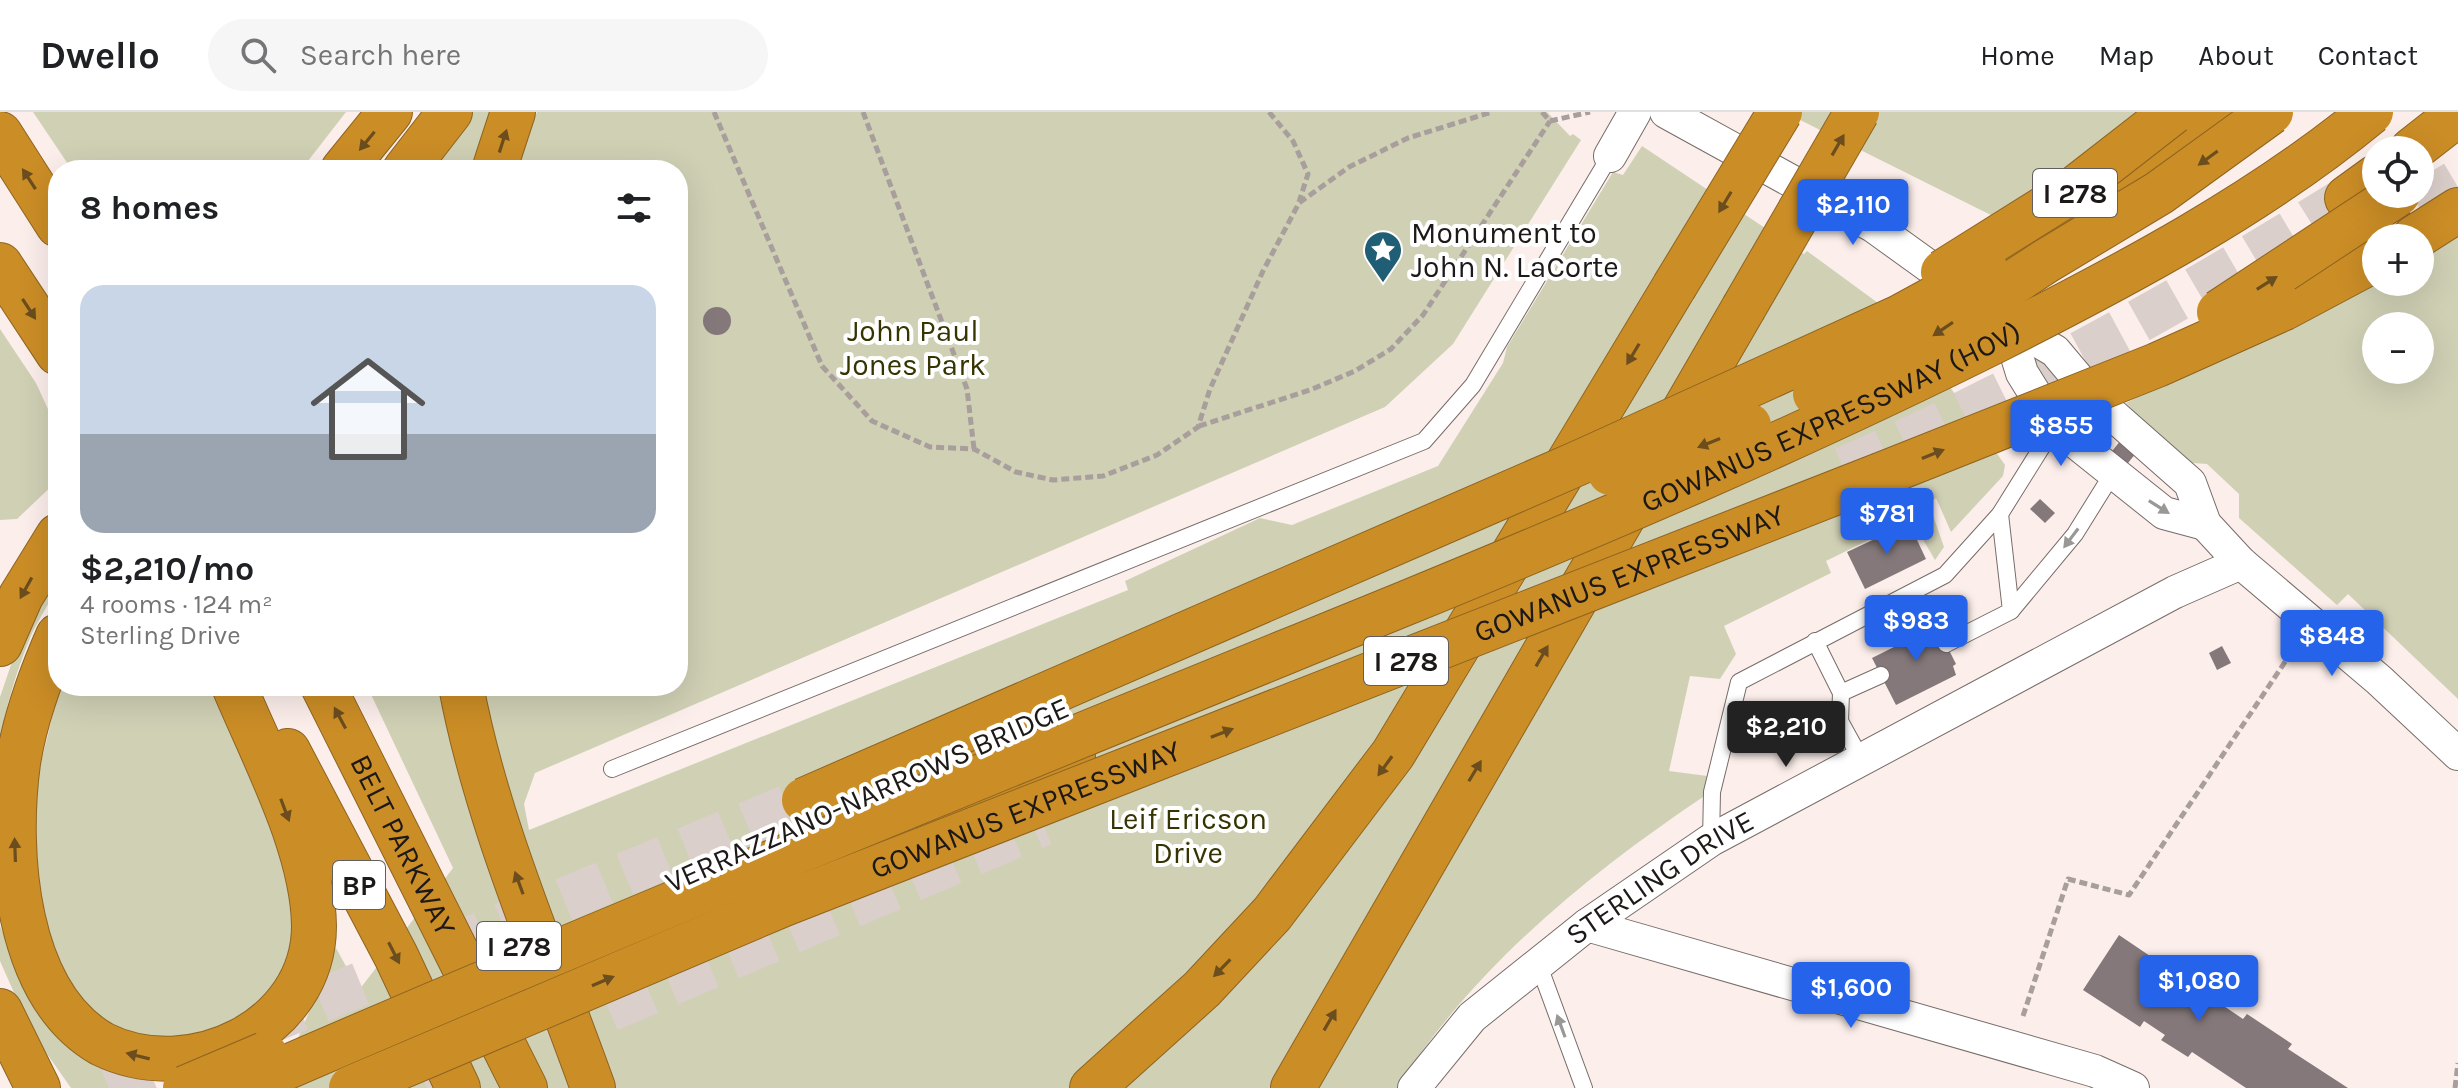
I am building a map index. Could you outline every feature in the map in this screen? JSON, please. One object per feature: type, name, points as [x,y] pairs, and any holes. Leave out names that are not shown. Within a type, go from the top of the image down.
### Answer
[{"type":"highway","points":[[351,160],[390,112]]},
{"type":"highway","points":[[413,160],[450,112]]},
{"type":"highway","points":[[497,160],[513,112]]},
{"type":"highway","points":[[1092,1088],[1202,989],[1262,925],[1310,868],[1384,767],[1780,112]]},
{"type":"highway","points":[[1293,1088],[1857,112]]},
{"type":"highway","name":"I 278","points":[[804,800],[1583,461],[1900,317],[1986,270],[2064,203],[2158,112]]},
{"type":"highway","name":"I 278","points":[[1545,492],[1764,378],[1902,297],[2069,193],[2173,112]]},
{"type":"highway","points":[[1986,270],[2087,208],[2155,159],[2211,112]]},
{"type":"highway","points":[[1545,492],[1705,445],[1917,346],[2046,261],[2159,193],[2271,112]]},
{"type":"highway","name":"GOWANUS EXPRESSWAY (HOV)","points":[[1261,662],[1677,489],[1901,388],[2085,295],[2333,144],[2371,112]]},
{"type":"highway","points":[[2430,136],[2458,114]]},
{"type":"highway","points":[[0,134],[48,209]]},
{"type":"highway","points":[[2434,167],[2458,149]]},
{"type":"highway","points":[[2041,421],[2272,279],[2377,208]]},
{"type":"highway","points":[[2434,225],[2458,210]]},
{"type":"highway","points":[[0,265],[48,338]]},
{"type":"highway","name":"GOWANUS EXPRESSWAY","points":[[784,904],[2041,421],[2284,308],[2362,266]]},
{"type":"highway","name":"VERRAZZANO-NARROWS BRIDGE","points":[[185,1088],[853,804],[1545,492]]},
{"type":"highway","points":[[0,644],[21,596],[48,552]]},
{"type":"highway","points":[[48,662],[28,715],[18,762],[15,856],[27,937],[55,998],[75,1022],[102,1044],[150,1059],[203,1057],[247,1041],[294,998],[311,958],[312,896],[300,851],[238,696]]},
{"type":"highway","points":[[853,804],[1261,662]]},
{"type":"highway","points":[[784,904],[1261,662]]},
{"type":"highway","name":"VERRAZZANO-NARROWS BRIDGE","points":[[239,1088],[1261,662]]},
{"type":"highway","name":"BELT PARKWAY","points":[[258,696],[396,956],[458,1088]]},
{"type":"highway","name":"BELT PARKWAY","points":[[328,696],[525,1088]]},
{"type":"highway","points":[[463,696],[471,740],[503,838],[593,1088]]},
{"type":"highway","name":"I 278","points":[[351,1088],[784,904]]},
{"type":"highway","points":[[0,1011],[38,1088]]},
{"type":"street","points":[[1610,156],[1635,112]]},
{"type":"street","points":[[1666,112],[1873,226],[2007,324],[2055,351],[2097,401],[2190,483],[2205,524],[2241,563],[2379,680],[2458,754]]},
{"type":"street","points":[[2007,324],[2041,421],[2164,513],[2205,524]]},
{"type":"street","name":"STERLING DRIVE","points":[[1414,1088],[1472,1017],[1587,925],[1711,840],[2175,592],[2241,563]]},
{"type":"street","points":[[1587,925],[2095,1071],[2133,1088]]},
{"type":"lane","points":[[612,769],[1424,441],[1473,385],[1610,156]]},
{"type":"lane","points":[[1711,840],[1712,792],[1739,682],[1945,575],[2000,514],[2041,421]]},
{"type":"lane","points":[[1946,644],[2011,611],[2075,534],[2113,473]]},
{"type":"lane","points":[[2000,514],[2011,611]]},
{"type":"lane","points":[[1815,641],[1841,693],[1840,721],[1862,761]]},
{"type":"lane","points":[[1841,693],[1881,675]]},
{"type":"lane","points":[[1538,963],[1584,1088]]},
{"type":"path","points":[[714,112],[822,366],[872,421],[930,447],[974,449],[1016,472],[1053,480],[1103,476],[1157,455],[1198,427],[1255,411],[1310,390],[1355,371],[1391,349],[1423,315],[1550,121],[1590,112]]},
{"type":"path","points":[[863,112],[967,389],[974,449]]},
{"type":"path","points":[[1198,427],[1210,389],[1263,271],[1299,203],[1308,174],[1293,141],[1269,112]]},
{"type":"path","points":[[1299,203],[1349,167],[1408,138],[1492,112]]},
{"type":"path","points":[[1542,112],[1550,121]]},
{"type":"path","points":[[2016,1048],[2027,1002],[2068,879],[2129,895],[2297,644]]},
{"type":"path","points":[[2455,1088],[2458,1063]]},
{"type":"green space","points":[[33,112],[346,112],[309,160],[65,160]]},
{"type":"green space","points":[[469,112],[491,112],[473,160],[433,160]]},
{"type":"green space","points":[[537,112],[1547,112],[1570,136],[1573,134],[1581,140],[1453,344],[1385,407],[535,773],[524,804],[529,830],[1128,590],[1125,581],[1260,518],[1292,525],[1438,466],[1503,363],[1507,347],[1613,172],[1623,175],[1642,146],[1804,254],[1807,251],[1904,322],[2005,465],[2003,476],[1951,532],[1936,498],[1929,504],[1944,547],[1935,560],[1911,519],[1826,561],[1831,573],[1724,626],[1736,654],[1720,679],[1690,676],[1669,771],[1707,776],[1710,787],[1703,797],[1617,858],[1535,927],[1461,1003],[1427,1044],[1397,1088],[206,1088],[293,1050],[336,948],[359,990],[453,868],[372,696],[441,696],[474,823],[479,696],[688,696],[688,160],[517,160]]},
{"type":"green space","points":[[1784,112],[2197,112],[2083,261]]},
{"type":"green space","points":[[2458,234],[2458,699],[2348,594],[2337,605],[2239,518],[2239,494],[2207,464],[2179,462],[2126,403],[2312,309],[2362,288],[2362,296],[2434,296],[2434,246]]},
{"type":"green space","points":[[0,329],[36,383],[48,409],[48,490],[17,519],[0,520]]},
{"type":"green space","points":[[48,586],[48,604],[30,638],[16,677],[0,742],[0,697],[25,624]]},
{"type":"green space","points":[[58,696],[220,696],[280,834],[299,934],[294,998],[203,1057],[98,1019],[57,964],[36,896],[32,799]]},
{"type":"green space","points":[[0,926],[35,1003],[72,1051],[149,1088],[71,1088],[31,1031],[0,961]]},
{"type":"building","points":[[717,307],[727,311],[731,321],[727,331],[717,335],[707,331],[703,321],[707,311]]},
{"type":"building","points":[[2121,440],[2136,453],[2124,468],[2109,455]]},
{"type":"building","points":[[2040,499],[2055,513],[2045,523],[2030,509]]},
{"type":"building","points":[[1909,523],[1926,559],[1865,589],[1847,552]]},
{"type":"building","points":[[1922,611],[1934,633],[1939,630],[1956,664],[1953,666],[1956,675],[1896,705],[1872,658],[1918,635],[1909,618]]},
{"type":"building","points":[[2222,646],[2231,663],[2217,670],[2209,653]]},
{"type":"building","points":[[2119,935],[2243,1019],[2247,1014],[2292,1044],[2288,1049],[2348,1088],[2246,1088],[2192,1052],[2188,1057],[2161,1040],[2165,1035],[2144,1021],[2140,1027],[2083,990]]},
{"type":"tunnel","points":[[2361,239],[2458,181]]},
{"type":"tunnel","points":[[1844,469],[2037,376],[2225,272],[2347,198]]},
{"type":"tunnel","points":[[259,1026],[804,800]]},
{"type":"tunnel","points":[[427,1088],[1043,824]]},
{"type":"tunnel","points":[[109,1088],[188,1055]]},
{"type":"place","name":"Monument to John N. LaCorte","points":[[1383,284]]},
{"type":"park label","name":"John Paul Jones Park","points":[[913,348]]},
{"type":"park label","name":"Leif Ericson Drive","points":[[1188,836]]}]
